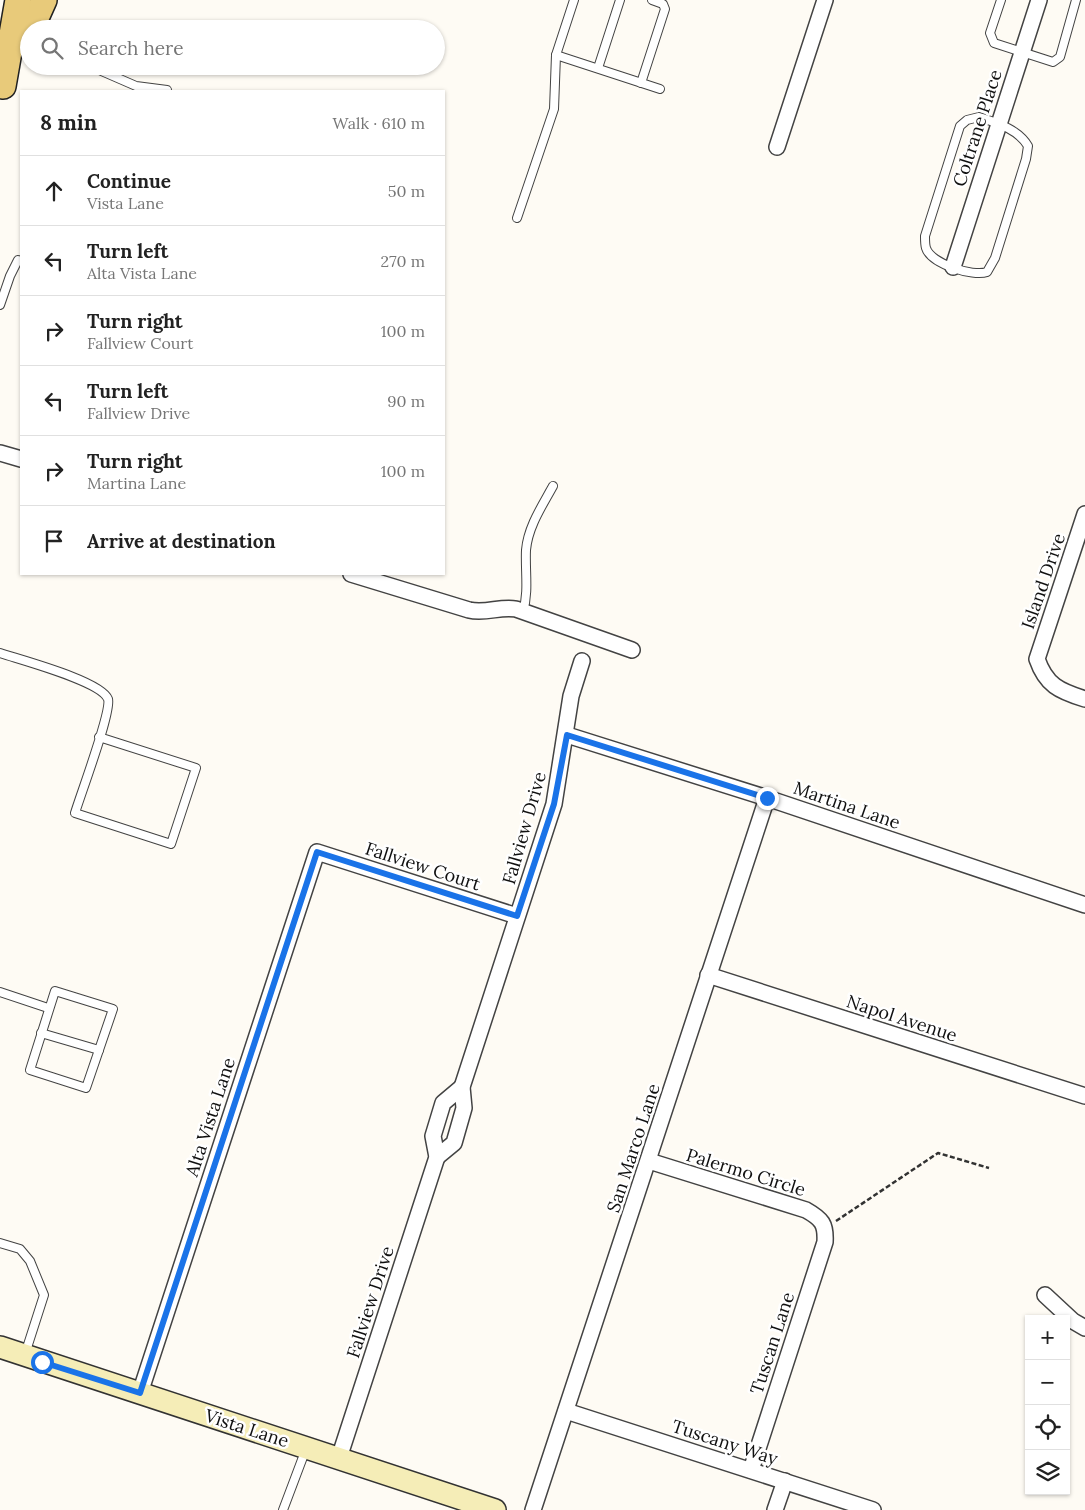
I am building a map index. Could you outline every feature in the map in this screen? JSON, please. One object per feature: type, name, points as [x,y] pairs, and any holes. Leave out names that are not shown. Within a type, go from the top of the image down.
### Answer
[{"type":"main road","points":[[2,91],[18,0]]},
{"type":"main road","points":[[35,20],[44,0]]},
{"type":"main road","points":[[2,91],[20,53]]},
{"type":"street","points":[[777,147],[825,0]]},
{"type":"street","name":"Coltrane Place","points":[[952,267],[1039,0]]},
{"type":"street","points":[[0,453],[20,459]]},
{"type":"street","name":"Island Drive","points":[[1085,514],[1037,659],[1043,677],[1064,692],[1085,699]]},
{"type":"street","points":[[353,575],[481,613],[506,607],[632,650]]},
{"type":"street","name":"Fallview Drive","points":[[437,1157],[454,1143],[464,1108],[462,1087],[554,804],[567,735],[571,696],[582,661]]},
{"type":"street","name":"Martina Lane","points":[[567,735],[767,798],[1085,905]]},
{"type":"street","name":"San Marco Lane","points":[[533,1510],[767,798]]},
{"type":"street","name":"Fallview Court","points":[[317,852],[517,916]]},
{"type":"street","name":"Alta Vista Lane","points":[[140,1393],[317,852]]},
{"type":"street","name":"Napol Avenue","points":[[708,975],[1085,1096]]},
{"type":"street","name":"Fallview Drive","points":[[340,1458],[437,1157],[433,1136],[443,1103],[462,1087]]},
{"type":"street","name":"Palermo Circle","points":[[649,1161],[806,1210],[820,1218],[826,1227]]},
{"type":"street","name":"Tuscan Lane","points":[[750,1470],[825,1242],[826,1227]]},
{"type":"street","points":[[1045,1295],[1072,1321],[1085,1328]]},
{"type":"street","name":"Vista Lane","points":[[0,1347],[495,1510]]},
{"type":"street","name":"Tuscany Way","points":[[566,1411],[873,1510]]},
{"type":"street","points":[[775,1510],[785,1481]]},
{"type":"lane","points":[[517,218],[554,109],[556,55],[574,0]]},
{"type":"lane","points":[[598,68],[620,0]]},
{"type":"lane","points":[[641,83],[665,9],[663,4],[652,0]]},
{"type":"lane","points":[[1001,0],[990,33],[994,42],[1053,62],[1060,57],[1076,0]]},
{"type":"lane","points":[[556,55],[660,89]]},
{"type":"lane","points":[[111,75],[136,86],[167,90]]},
{"type":"lane","points":[[979,117],[998,123],[1024,139],[1028,146],[1026,159],[995,258],[988,272],[981,274],[970,273],[952,267],[931,256],[926,248],[925,236],[960,126],[967,120],[979,117]]},
{"type":"lane","points":[[0,305],[10,276],[18,260],[20,261]]},
{"type":"lane","points":[[523,612],[528,588],[526,550],[532,526],[554,486]]},
{"type":"lane","points":[[0,653],[85,681],[100,689],[108,700],[108,711],[99,738],[75,813],[171,844],[196,768],[99,738]]},
{"type":"lane","points":[[55,991],[112,1009],[86,1088],[30,1070],[41,1033],[55,991]]},
{"type":"lane","points":[[0,992],[48,1008]]},
{"type":"lane","points":[[41,1033],[99,1050]]},
{"type":"lane","points":[[0,1244],[20,1250],[30,1261],[44,1295],[24,1355]]},
{"type":"lane","points":[[283,1510],[306,1447]]},
{"type":"path","points":[[826,1227],[938,1153],[989,1168]]},
{"type":"route","points":[[42,1362],[140,1393],[317,852],[517,916],[554,804],[567,735],[767,798]]}]
